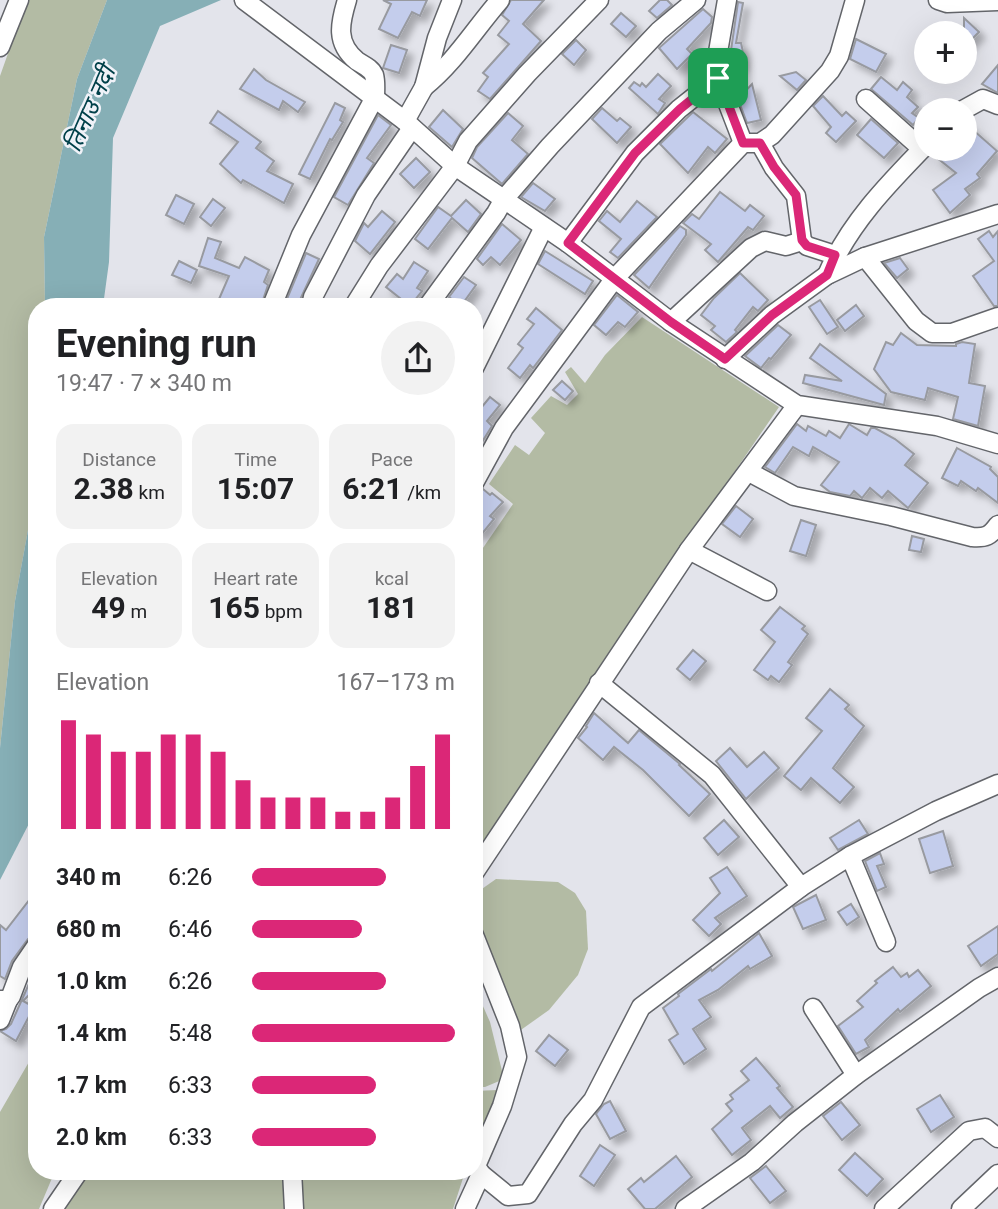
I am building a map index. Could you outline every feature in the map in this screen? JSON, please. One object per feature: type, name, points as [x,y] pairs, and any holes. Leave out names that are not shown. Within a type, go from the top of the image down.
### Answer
[{"type":"street","points":[[0,47],[19,0]]},
{"type":"street","points":[[243,0],[375,97],[455,166],[568,243],[671,322],[797,405],[937,426],[998,444]]},
{"type":"street","points":[[275,298],[301,235],[375,97],[372,71],[354,59],[344,42],[339,25],[347,0]]},
{"type":"street","points":[[313,298],[366,195],[408,124],[424,87],[437,38],[452,0]]},
{"type":"street","points":[[424,87],[457,57],[500,0]]},
{"type":"street","points":[[359,298],[379,266],[455,166],[468,141],[535,65],[599,0]]},
{"type":"street","points":[[434,298],[504,199],[550,146],[659,31],[696,0]]},
{"type":"street","points":[[727,0],[718,52],[718,78],[751,143],[796,195],[802,240],[807,246],[835,255]]},
{"type":"street","points":[[483,466],[504,428],[615,278],[751,143],[789,118],[830,71],[839,56],[855,0]]},
{"type":"street","points":[[938,0],[947,3],[998,1]]},
{"type":"street","points":[[568,243],[635,153],[680,109],[718,78]]},
{"type":"street","points":[[866,99],[914,139]]},
{"type":"street","points":[[977,102],[982,99],[998,105]]},
{"type":"street","points":[[827,275],[851,228],[914,158]]},
{"type":"street","points":[[725,359],[772,315],[827,275],[865,257],[998,214]]},
{"type":"street","points":[[483,350],[544,227]]},
{"type":"street","points":[[671,322],[751,248],[765,241],[786,246],[802,240]]},
{"type":"street","points":[[865,257],[916,321],[932,333],[952,333],[998,317]]},
{"type":"street","points":[[483,859],[690,550],[797,405]]},
{"type":"street","points":[[749,472],[794,496],[891,516],[972,537],[985,538],[998,525]]},
{"type":"street","points":[[690,550],[767,591]]},
{"type":"street","points":[[599,683],[712,775],[801,887]]},
{"type":"street","points":[[483,1173],[508,1196],[528,1194],[573,1124],[593,1100],[641,1007],[801,887],[850,856],[936,811],[998,784]]},
{"type":"street","points":[[850,856],[886,942]]},
{"type":"street","points":[[0,1020],[4,1000],[28,958]]},
{"type":"street","points":[[483,958],[510,1026],[517,1057],[502,1106],[483,1153]]},
{"type":"street","points":[[685,1209],[752,1161],[794,1123],[856,1075],[979,988],[998,978]]},
{"type":"street","points":[[813,1008],[856,1075]]},
{"type":"street","points":[[884,1209],[969,1131],[985,1128],[998,1138]]},
{"type":"street","points":[[961,1209],[998,1174]]},
{"type":"street","points":[[53,1209],[73,1180]]},
{"type":"street","points":[[292,1180],[294,1209]]},
{"type":"street","points":[[465,1209],[473,1180]]},
{"type":"green space","points":[[27,0],[107,0],[77,79],[44,237],[45,298],[28,298],[28,530],[15,601],[0,748],[0,76]]},
{"type":"green space","points":[[642,317],[779,407],[483,846],[483,548],[513,504],[489,484],[515,445],[529,455],[545,433],[531,418],[551,396],[567,405],[578,394],[565,372],[571,367],[585,383],[605,355]]},
{"type":"green space","points":[[496,879],[558,882],[575,893],[586,911],[588,949],[578,975],[549,1010],[518,1032],[483,968],[483,888]]},
{"type":"green space","points":[[483,1006],[490,1022],[504,1079],[485,1087]]},
{"type":"green space","points":[[28,1064],[28,1180],[51,1180],[39,1209],[0,1209],[0,1112]]},
{"type":"green space","points":[[498,1090],[501,1099],[483,1134],[483,1091]]},
{"type":"green space","points":[[82,1180],[285,1180],[287,1209],[64,1209]]},
{"type":"green space","points":[[297,1180],[462,1180],[453,1209],[299,1209]]},
{"type":"water","name":"तिनाउ नदी","points":[[107,0],[221,0],[160,26],[113,138],[109,262],[104,298],[45,298],[44,237],[77,79]]},
{"type":"water","points":[[28,530],[28,826],[0,880],[0,748],[15,601]]},
{"type":"building","points":[[383,0],[427,0],[420,16],[412,12],[398,38],[379,29],[391,4]]},
{"type":"building","points":[[511,0],[544,0],[523,24],[541,41],[490,99],[478,91],[488,77],[483,73],[509,44],[498,35],[509,21],[502,15]]},
{"type":"building","points":[[660,0],[667,0],[672,5],[657,18],[649,11]]},
{"type":"building","points":[[738,2],[743,3],[736,43],[741,43],[743,52],[741,66],[729,64]]},
{"type":"building","points":[[703,9],[712,17],[711,23],[687,49],[692,54],[677,69],[659,48]]},
{"type":"building","points":[[621,13],[636,26],[626,37],[611,24]]},
{"type":"building","points":[[856,39],[886,54],[876,72],[850,59]]},
{"type":"building","points":[[576,40],[586,50],[574,65],[562,54]]},
{"type":"building","points":[[391,45],[407,50],[399,73],[383,68]]},
{"type":"building","points":[[998,65],[998,93],[982,84]]},
{"type":"building","points":[[254,69],[266,80],[305,102],[298,112],[283,101],[279,110],[240,89]]},
{"type":"building","points":[[796,72],[806,80],[797,90],[780,76]]},
{"type":"building","points":[[658,74],[671,86],[659,99],[665,103],[658,114],[629,88],[634,82],[640,86],[642,83],[646,87]]},
{"type":"building","points":[[881,77],[897,90],[903,82],[912,90],[907,97],[914,103],[914,124],[913,125],[871,89]]},
{"type":"building","points":[[752,84],[761,120],[747,123],[738,99]]},
{"type":"building","points":[[823,96],[842,116],[846,112],[856,121],[836,142],[826,133],[831,127],[813,106]]},
{"type":"building","points":[[335,103],[345,108],[340,120],[343,122],[332,140],[330,139],[310,179],[299,174]]},
{"type":"building","points":[[602,108],[617,121],[620,118],[631,127],[617,143],[592,119]]},
{"type":"building","points":[[443,110],[463,129],[452,147],[429,127]]},
{"type":"building","points":[[218,111],[261,142],[256,148],[274,161],[267,171],[293,184],[284,203],[243,180],[241,183],[220,164],[238,142],[210,123]]},
{"type":"building","points":[[693,112],[727,139],[715,153],[708,147],[688,173],[660,144]]},
{"type":"building","points":[[508,113],[523,126],[512,140],[528,154],[502,184],[472,158],[477,147]]},
{"type":"building","points":[[378,115],[391,125],[367,158],[374,163],[348,205],[334,197]]},
{"type":"building","points":[[871,119],[898,143],[884,158],[857,135]]},
{"type":"building","points":[[977,133],[997,151],[977,174],[980,178],[965,189],[970,195],[950,213],[933,190],[956,173],[941,161],[977,161]]},
{"type":"building","points":[[416,158],[430,172],[414,188],[400,174]]},
{"type":"building","points":[[533,183],[555,199],[545,211],[521,197]]},
{"type":"building","points":[[720,192],[745,211],[750,205],[764,216],[753,230],[748,227],[718,262],[705,250],[711,244],[683,223],[692,214],[699,219]]},
{"type":"building","points":[[176,195],[194,204],[184,224],[166,215]]},
{"type":"building","points":[[213,199],[225,208],[211,226],[200,217]]},
{"type":"building","points":[[466,200],[481,214],[468,232],[452,218],[428,249],[415,239],[438,207],[451,216]]},
{"type":"building","points":[[637,201],[657,217],[618,258],[610,252],[621,239],[599,221],[607,211],[620,222]]},
{"type":"building","points":[[382,211],[395,222],[370,254],[355,241],[364,223],[368,227]]},
{"type":"building","points":[[502,224],[521,240],[500,265],[491,257],[483,265],[477,259]]},
{"type":"building","points":[[680,226],[686,230],[686,235],[649,288],[634,275]]},
{"type":"building","points":[[989,231],[993,237],[998,231],[998,306],[994,306],[973,276],[994,261],[978,239]]},
{"type":"building","points":[[208,238],[221,242],[215,258],[239,268],[245,257],[269,270],[264,282],[268,285],[264,298],[219,298],[229,276],[199,266]]},
{"type":"building","points":[[545,251],[593,281],[585,294],[538,264]]},
{"type":"building","points":[[306,253],[319,259],[301,298],[287,298]]},
{"type":"building","points":[[900,258],[908,269],[897,278],[884,263]]},
{"type":"building","points":[[179,261],[197,270],[191,283],[172,275]]},
{"type":"building","points":[[414,262],[428,271],[417,288],[422,291],[416,298],[400,298],[386,287],[397,274],[403,279]]},
{"type":"building","points":[[740,273],[768,300],[758,311],[753,307],[735,330],[737,332],[726,342],[711,330],[715,326],[701,315]]},
{"type":"building","points":[[464,277],[476,285],[467,298],[449,297]]},
{"type":"building","points":[[617,295],[638,312],[625,327],[618,322],[606,335],[594,325]]},
{"type":"building","points":[[820,300],[838,327],[827,334],[809,307]]},
{"type":"building","points":[[856,305],[864,316],[845,331],[837,320]]},
{"type":"building","points":[[536,308],[562,330],[533,368],[530,365],[520,378],[508,368],[523,348],[518,344],[534,324],[527,319]]},
{"type":"building","points":[[778,325],[791,335],[761,368],[745,356]]},
{"type":"building","points":[[901,333],[917,345],[956,346],[962,342],[975,344],[969,383],[985,386],[978,426],[953,419],[958,397],[928,388],[925,400],[891,392],[874,369],[886,342],[893,345]]},
{"type":"building","points":[[820,344],[886,394],[884,405],[803,383],[805,375],[842,381],[810,358]]},
{"type":"building","points":[[562,381],[573,391],[565,400],[553,390]]},
{"type":"building","points":[[490,397],[500,405],[487,421],[492,426],[483,440],[483,406]]},
{"type":"building","points":[[797,424],[806,431],[808,426],[826,436],[829,431],[840,438],[849,424],[867,435],[871,428],[875,428],[914,454],[905,465],[928,483],[908,508],[888,491],[882,498],[870,488],[862,498],[854,491],[850,496],[830,492],[821,485],[839,462],[813,447],[809,456],[793,447],[775,473],[765,467]]},
{"type":"building","points":[[957,448],[991,467],[998,477],[998,503],[978,488],[976,491],[961,481],[958,486],[942,478]]},
{"type":"building","points":[[483,489],[503,502],[490,516],[494,519],[483,533]]},
{"type":"building","points":[[736,506],[753,519],[740,537],[722,524]]},
{"type":"building","points":[[801,520],[816,525],[806,556],[790,551]]},
{"type":"building","points":[[912,536],[924,539],[921,552],[909,550]]},
{"type":"building","points":[[780,607],[805,626],[802,629],[808,634],[788,662],[792,665],[779,682],[771,676],[768,680],[754,670],[775,642],[761,630]]},
{"type":"building","points":[[693,650],[706,661],[690,680],[677,669]]},
{"type":"building","points":[[830,689],[849,705],[845,709],[864,726],[833,768],[854,787],[840,803],[811,778],[801,790],[784,776],[822,731],[806,718]]},
{"type":"building","points":[[594,713],[628,743],[639,730],[680,764],[710,794],[689,816],[643,770],[614,747],[603,760],[578,738]]},
{"type":"building","points":[[730,748],[747,767],[764,752],[779,768],[746,799],[716,761]]},
{"type":"building","points":[[724,820],[739,837],[718,855],[704,838]]},
{"type":"building","points":[[859,820],[868,834],[838,850],[830,838]]},
{"type":"building","points":[[943,831],[953,866],[930,873],[919,839]]},
{"type":"building","points":[[880,853],[884,864],[877,866],[886,887],[877,891],[865,861]]},
{"type":"building","points":[[727,867],[747,896],[715,918],[721,924],[709,936],[693,920],[720,893],[710,878]]},
{"type":"building","points":[[816,895],[826,920],[803,929],[793,907]]},
{"type":"building","points":[[28,902],[28,939],[12,961],[5,979],[0,976],[0,925],[6,930]]},
{"type":"building","points":[[851,904],[859,917],[847,925],[838,912]]},
{"type":"building","points":[[998,926],[998,954],[981,966],[968,946]]},
{"type":"building","points":[[759,933],[772,956],[750,969],[748,966],[718,990],[699,1000],[711,1017],[693,1029],[706,1049],[684,1064],[669,1040],[678,1034],[663,1008]]},
{"type":"building","points":[[893,967],[901,977],[907,973],[909,977],[918,970],[931,986],[900,1012],[898,1009],[865,1040],[869,1047],[856,1054],[838,1026],[863,1007],[857,1001],[877,983],[875,981]]},
{"type":"building","points":[[28,986],[28,996],[23,1001],[28,1004],[28,1018],[16,1041],[0,1031],[11,1024]]},
{"type":"building","points":[[549,1035],[568,1050],[555,1066],[536,1051]]},
{"type":"building","points":[[756,1058],[780,1086],[777,1088],[793,1107],[780,1118],[770,1106],[742,1128],[751,1140],[732,1155],[712,1129],[732,1111],[726,1104],[733,1099],[730,1095],[749,1080],[741,1071]]},
{"type":"building","points":[[940,1095],[954,1117],[931,1132],[917,1109]]},
{"type":"building","points":[[610,1101],[626,1131],[610,1139],[596,1114]]},
{"type":"building","points":[[841,1102],[860,1125],[842,1140],[823,1116]]},
{"type":"building","points":[[600,1145],[615,1155],[594,1186],[580,1176]]},
{"type":"building","points":[[855,1153],[883,1179],[867,1196],[839,1170]]},
{"type":"building","points":[[676,1156],[692,1177],[655,1209],[645,1209],[628,1189],[641,1178],[644,1182]]},
{"type":"building","points":[[766,1166],[786,1191],[770,1203],[750,1178]]},
{"type":"route","points":[[718,78],[743,143],[760,143],[774,167],[796,195],[802,240],[807,246],[835,255],[827,275],[772,315],[725,359],[671,322],[568,243],[635,153],[680,109],[718,78]]}]
